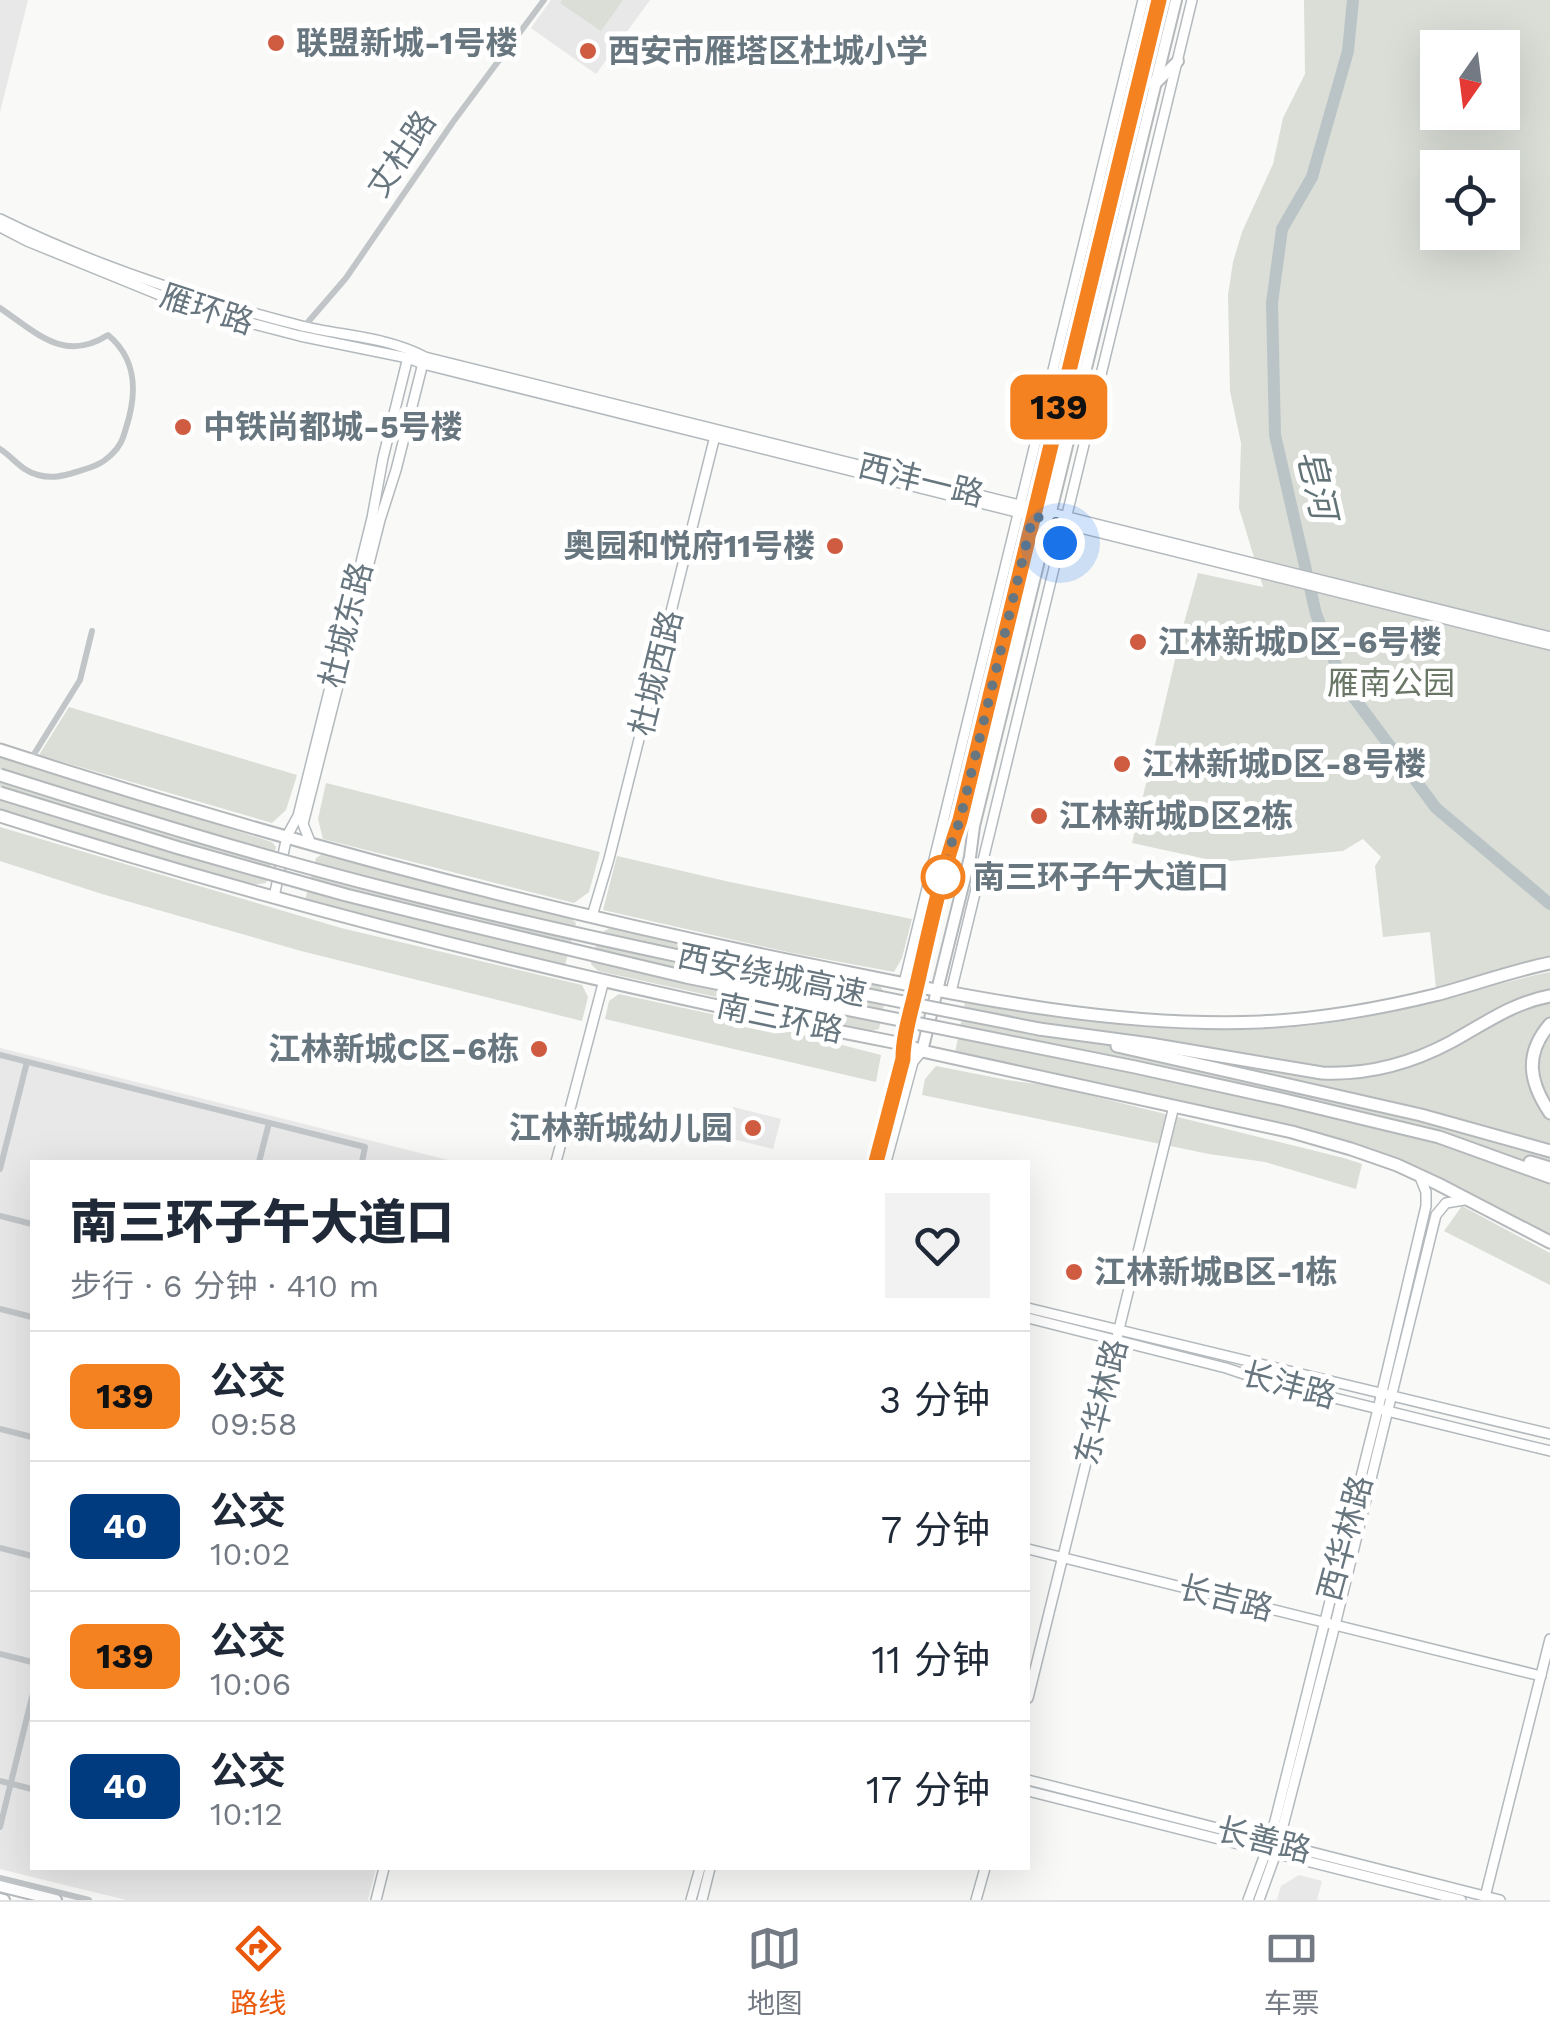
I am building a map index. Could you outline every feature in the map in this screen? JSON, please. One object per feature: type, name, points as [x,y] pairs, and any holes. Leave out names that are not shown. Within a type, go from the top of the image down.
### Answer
[{"type":"highway","name":"南三环路","points":[[0,750],[310,844],[592,916],[910,985],[1124,1019],[1213,1023],[1333,1015],[1437,994],[1550,963]]},
{"type":"highway","name":"西安绕城高速","points":[[0,774],[182,832],[392,890],[764,974],[1286,1083],[1550,1151]]},
{"type":"highway","name":"西安绕城高速","points":[[0,793],[179,848],[447,920],[686,976],[1282,1099],[1550,1168]]},
{"type":"highway","name":"南三环路","points":[[0,816],[274,897],[604,980],[1292,1132],[1418,1174],[1550,1242]]},
{"type":"highway","points":[[1038,1029],[1339,1074],[1399,1065],[1506,1010],[1550,996]]},
{"type":"highway","points":[[1550,1024],[1534,1053],[1532,1069],[1534,1087],[1550,1113]]},
{"type":"highway","points":[[1439,1137],[1550,1177]]},
{"type":"main road","points":[[903,1044],[910,985],[960,820],[1159,0]]},
{"type":"main road","points":[[922,1051],[944,991],[974,826],[1176,0]]},
{"type":"main road","points":[[1155,84],[1178,60]]},
{"type":"main road","points":[[1140,80],[1155,84]]},
{"type":"main road","points":[[0,1886],[56,1900]]},
{"type":"street","name":"丈杜路","points":[[302,332],[346,278],[453,122],[544,0]]},
{"type":"street","points":[[910,985],[1018,509],[1143,0]]},
{"type":"street","points":[[944,991],[1065,520],[1192,0]]},
{"type":"street","name":"雁环路","points":[[0,219],[158,284],[302,332]]},
{"type":"street","name":"雁环路","points":[[0,227],[172,300],[409,354],[424,361]]},
{"type":"street","points":[[0,308],[54,344],[81,348],[108,335],[128,361],[135,402],[122,442],[99,465],[58,477],[41,476],[20,468],[0,449]]},
{"type":"street","name":"杜城东路","points":[[274,897],[286,836],[298,816],[409,354]]},
{"type":"street","name":"西沣一路","points":[[424,361],[1550,645]]},
{"type":"street","name":"杜城东路","points":[[310,844],[303,824],[424,361]]},
{"type":"street","name":"杜城西路","points":[[592,916],[610,860],[716,433]]},
{"type":"street","name":"西沣一路","points":[[1328,586],[1550,637]]},
{"type":"street","points":[[30,760],[80,680],[92,630]]},
{"type":"street","points":[[557,1160],[604,980]]},
{"type":"street","points":[[877,1160],[903,1059],[903,1044]]},
{"type":"street","points":[[887,1160],[913,1062],[922,1051]]},
{"type":"street","points":[[0,1055],[365,1147],[362,1160]]},
{"type":"street","points":[[0,1169],[27,1062]]},
{"type":"street","name":"东华林路","points":[[1030,1690],[1174,1106]]},
{"type":"street","points":[[260,1160],[269,1123]]},
{"type":"street","name":"西华林路","points":[[1387,1394],[1426,1206],[1425,1186],[1418,1174]]},
{"type":"street","name":"西华林路","points":[[1259,1900],[1335,1626],[1383,1410],[1437,1212],[1456,1200],[1472,1201]]},
{"type":"street","points":[[0,1216],[30,1224]]},
{"type":"street","name":"长沣路","points":[[1030,1309],[1383,1410],[1550,1451]]},
{"type":"street","points":[[0,1310],[30,1318]]},
{"type":"street","name":"长沣路","points":[[1030,1318],[1387,1394],[1550,1434]]},
{"type":"street","name":"西华林路","points":[[1248,1900],[1273,1847],[1323,1623],[1383,1410]]},
{"type":"street","points":[[0,1429],[30,1436]]},
{"type":"street","points":[[0,1548],[30,1556]]},
{"type":"street","name":"长吉路","points":[[1030,1550],[1540,1676]]},
{"type":"street","points":[[1485,1898],[1550,1639]]},
{"type":"street","points":[[0,1654],[30,1662]]},
{"type":"street","points":[[0,1827],[30,1706]]},
{"type":"street","points":[[0,1781],[30,1789]]},
{"type":"street","name":"长善路","points":[[1030,1781],[1461,1900]]},
{"type":"street","name":"长善路","points":[[1030,1792],[1500,1900]]},
{"type":"street","points":[[376,1900],[384,1870]]},
{"type":"street","points":[[691,1900],[699,1870]]},
{"type":"street","points":[[702,1900],[710,1870]]},
{"type":"street","points":[[976,1900],[984,1870]]},
{"type":"street","points":[[0,1878],[89,1900]]},
{"type":"shaded area","points":[[0,0],[28,0],[0,112]]},
{"type":"shaded area","name":"西安市雁塔区杜城小学","points":[[551,0],[650,0],[596,74],[531,28]]},
{"type":"shaded area","points":[[0,1048],[448,1160],[30,1160],[30,1870],[376,1870],[368,1900],[126,1900],[0,1869]]},
{"type":"shaded area","name":"江林新城幼儿园","points":[[733,1107],[781,1119],[773,1149],[725,1137]]},
{"type":"shaded area","points":[[1299,1875],[1322,1881],[1317,1900],[1277,1900],[1281,1886]]},
{"type":"green space","points":[[623,0],[601,31],[560,3]]},
{"type":"green space","name":"雁南公园","points":[[1304,0],[1550,0],[1550,959],[1436,988],[1430,932],[1383,937],[1375,866],[1381,857],[1363,839],[1343,851],[1220,862],[1132,843],[1198,573],[1263,587],[1239,508],[1241,443],[1230,391],[1228,295],[1242,232],[1273,164],[1283,118],[1305,74]]},
{"type":"green space","points":[[69,707],[297,775],[286,810],[272,823],[39,755]]},
{"type":"green space","points":[[0,755],[272,842],[276,847],[266,883],[253,885],[0,810]]},
{"type":"green space","points":[[326,783],[600,852],[589,892],[574,903],[323,839],[318,819]]},
{"type":"green space","points":[[0,827],[341,928],[582,985],[588,997],[582,1021],[301,951],[0,861]]},
{"type":"green space","points":[[321,855],[571,918],[576,923],[565,965],[305,900],[316,858]]},
{"type":"green space","points":[[617,856],[912,919],[902,958],[894,972],[603,910]]},
{"type":"green space","points":[[610,928],[880,986],[886,995],[879,1029],[871,1031],[598,971],[591,964],[599,934]]},
{"type":"green space","points":[[1550,972],[1550,1235],[1441,1178],[1397,1161],[955,1053],[965,1002],[1157,1028],[1252,1030],[1350,1020]]},
{"type":"green space","points":[[619,994],[881,1055],[876,1082],[605,1019],[609,1001]]},
{"type":"green space","points":[[936,1066],[1052,1086],[1344,1158],[1362,1164],[1356,1189],[1265,1162],[922,1095],[925,1079]]},
{"type":"green space","points":[[1462,1206],[1550,1253],[1550,1285],[1444,1231]]},
{"type":"waterway","name":"皂河","points":[[1353,0],[1348,51],[1312,177],[1282,229],[1272,303],[1275,435],[1316,614],[1343,683],[1436,808],[1550,904]]},
{"type":"bus line","name":"139","points":[[877,1160],[1159,0]]},
{"type":"place","name":"联盟新城-1号楼","points":[[276,43]]},
{"type":"place","name":"西安市雁塔区杜城小学","points":[[588,51]]},
{"type":"place","name":"中铁尚都城-5号楼","points":[[183,427]]},
{"type":"place","name":"奥园和悦府11号楼","points":[[835,546]]},
{"type":"place","name":"江林新城D区-6号楼","points":[[1138,642]]},
{"type":"place","name":"江林新城D区-8号楼","points":[[1122,764]]},
{"type":"place","name":"江林新城D区2栋","points":[[1039,816]]},
{"type":"place","name":"南三环子午大道口","points":[[943,877]]},
{"type":"place","name":"江林新城C区-6栋","points":[[539,1049]]},
{"type":"place","name":"江林新城幼儿园","points":[[753,1128]]},
{"type":"place","name":"江林新城B区-1栋","points":[[1074,1272]]},
{"type":"route","points":[[943,877],[1033,516],[1064,524],[1060,543]]}]
